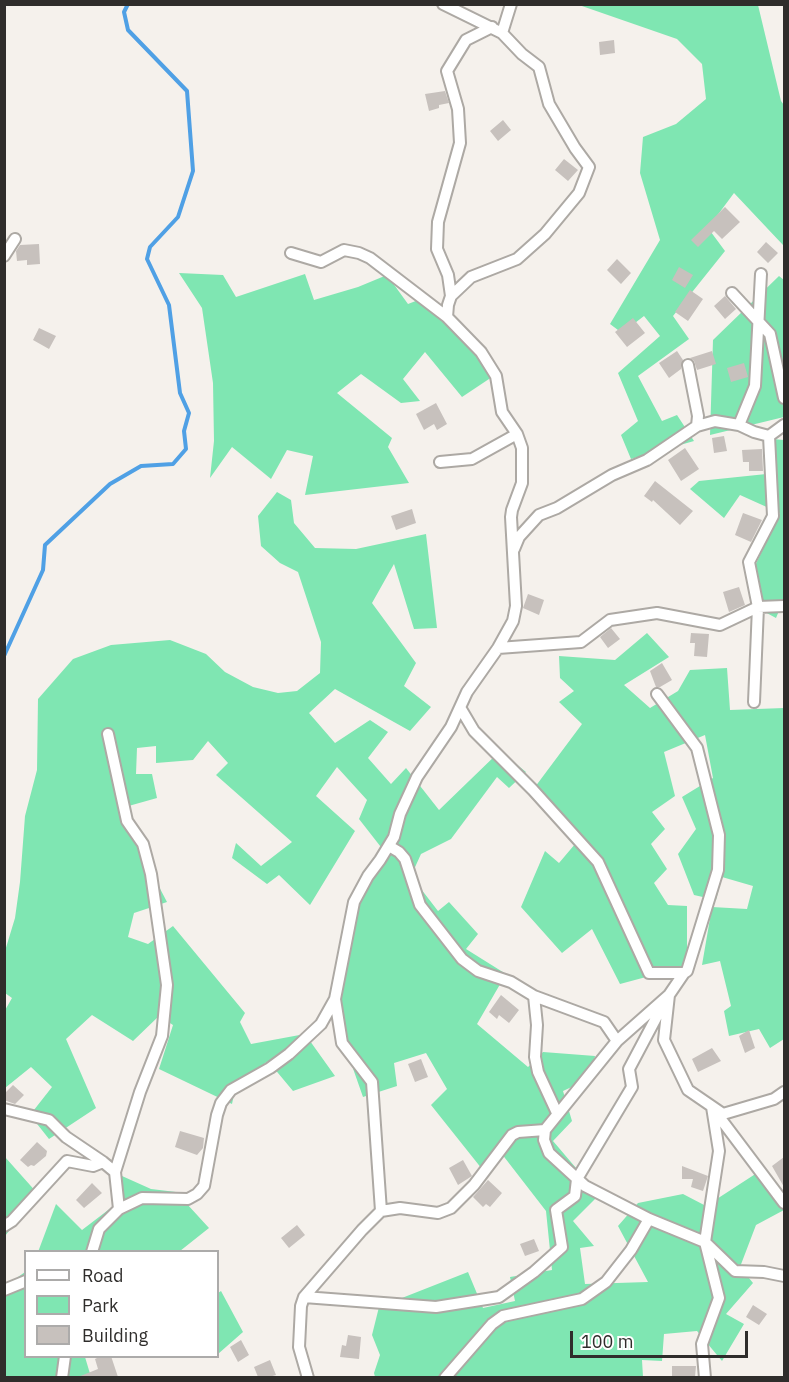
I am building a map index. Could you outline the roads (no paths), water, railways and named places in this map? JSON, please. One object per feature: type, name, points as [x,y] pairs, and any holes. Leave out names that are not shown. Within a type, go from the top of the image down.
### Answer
[{"type":"street","points":[[442,4],[502,33],[538,67],[549,104],[589,167],[579,193],[545,234],[517,259],[471,277],[452,296],[448,304],[447,317]]},
{"type":"street","points":[[502,33],[511,4]]},
{"type":"street","points":[[452,296],[448,275],[437,249],[438,222],[460,142],[458,109],[447,72],[466,40],[492,27]]},
{"type":"street","points":[[4,256],[15,239]]},
{"type":"street","points":[[92,1250],[99,1229],[119,1209],[142,1198],[188,1199],[197,1194],[204,1186],[221,1103],[231,1090],[270,1068],[289,1054],[321,1024],[335,999],[354,902],[394,837],[407,797],[417,777],[451,727],[467,692],[498,648],[513,621],[516,606],[512,510],[522,483],[524,467],[522,448],[517,434],[502,412],[495,376],[481,352],[447,317],[359,252],[345,250],[321,262],[291,253]]},
{"type":"street","points":[[739,425],[755,386],[761,274]]},
{"type":"street","points":[[732,292],[770,334],[784,398]]},
{"type":"street","points":[[688,365],[698,416],[697,426]]},
{"type":"street","points":[[514,550],[519,537],[539,515],[557,508],[612,475],[647,460],[697,426],[715,421],[739,425],[769,436]]},
{"type":"street","points":[[769,436],[784,425]]},
{"type":"street","points":[[440,462],[472,459],[517,434]]},
{"type":"street","points":[[754,702],[758,607],[749,562],[779,516],[769,436]]},
{"type":"street","points":[[498,648],[581,642],[610,620],[657,613],[720,625],[758,607],[784,606]]},
{"type":"street","points":[[304,1297],[436,1307],[499,1296],[534,1272],[562,1247],[556,1210],[575,1196],[577,1179],[632,1087],[629,1069],[669,995],[687,971],[718,870],[719,835],[697,748],[657,694]]},
{"type":"street","points":[[461,709],[474,731],[533,790],[598,862],[649,973],[684,972]]},
{"type":"street","points":[[108,734],[127,821],[142,844],[151,874],[167,985],[162,1036],[140,1092],[115,1172],[119,1209]]},
{"type":"street","points":[[388,846],[399,852],[405,859],[420,905],[462,958],[478,971],[511,982],[534,996],[604,1022],[616,1041]]},
{"type":"street","points":[[669,995],[616,1041],[557,1113],[545,1130],[544,1140],[549,1153],[577,1179],[600,1194],[649,1219],[705,1242],[735,1271],[764,1272],[784,1276]]},
{"type":"street","points":[[669,995],[664,1040],[688,1090],[723,1114],[774,1099],[784,1092]]},
{"type":"street","points":[[534,996],[537,1025],[535,1057],[538,1072],[557,1113]]},
{"type":"street","points":[[335,999],[342,1043],[372,1082],[381,1211]]},
{"type":"street","points":[[712,1107],[784,1203]]},
{"type":"street","points":[[705,1377],[702,1344],[719,1298],[705,1242],[719,1151],[712,1107]]},
{"type":"street","points":[[4,1109],[49,1120],[66,1137],[115,1172]]},
{"type":"street","points":[[308,1377],[299,1347],[301,1306],[304,1297],[381,1211],[400,1208],[438,1213],[451,1208],[474,1185],[512,1135],[518,1132],[545,1130]]},
{"type":"street","points":[[4,1226],[12,1221],[67,1161],[93,1166],[103,1162]]},
{"type":"street","points":[[445,1377],[492,1324],[503,1316],[582,1299],[606,1282],[631,1250],[649,1219]]},
{"type":"street","points":[[4,1290],[24,1282]]},
{"type":"street","points":[[62,1377],[65,1358]]},
{"type":"waterway","points":[[4,656],[43,570],[45,545],[110,484],[141,466],[173,464],[186,449],[184,431],[189,413],[180,393],[169,305],[147,259],[150,247],[178,217],[193,171],[187,91],[128,30],[124,12],[128,4]]}]
